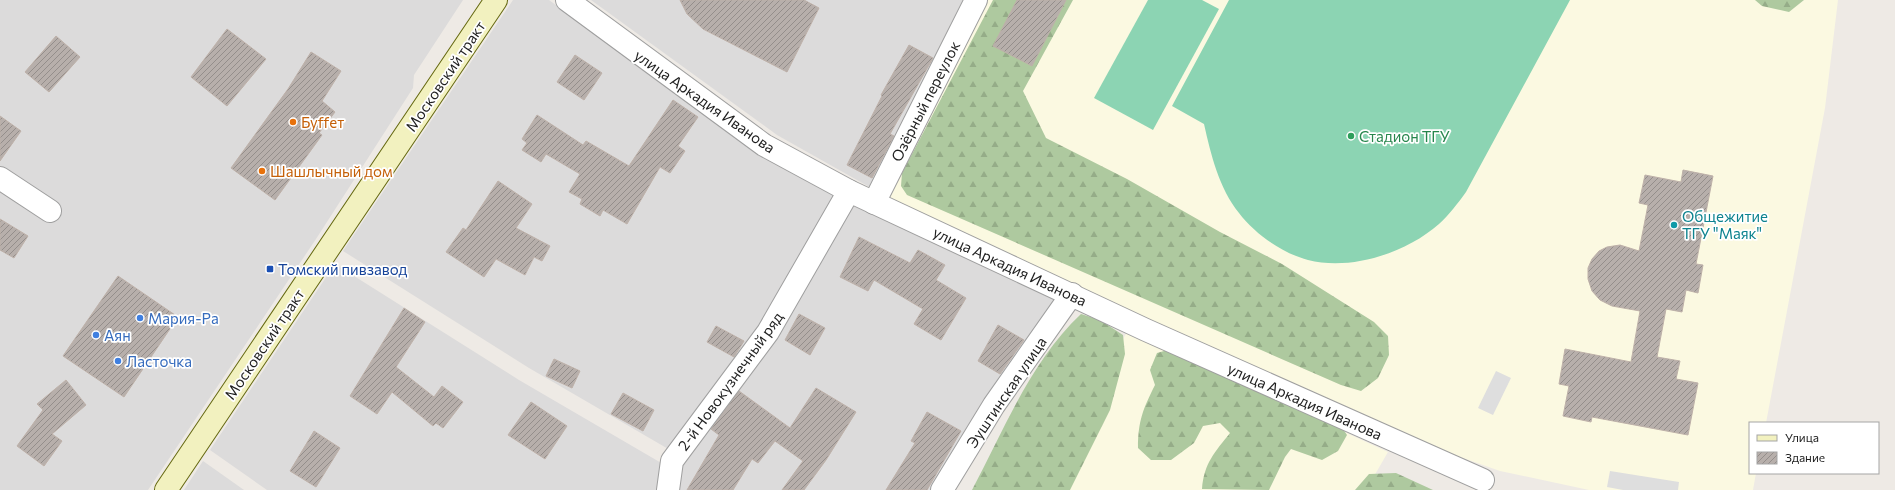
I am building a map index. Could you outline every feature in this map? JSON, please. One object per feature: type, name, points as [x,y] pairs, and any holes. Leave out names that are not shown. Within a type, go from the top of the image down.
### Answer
[{"type":"main road","name":"Московский тракт","points":[[166,490],[496,0]]},
{"type":"street","name":"улица Аркадия Иванова","points":[[567,0],[764,145],[849,191],[1072,294],[1146,330],[1483,480]]},
{"type":"street","name":"Озёрный переулок","points":[[874,202],[976,0]]},
{"type":"street","points":[[0,178],[50,211]]},
{"type":"street","name":"2-й Новокузнечный ряд","points":[[668,490],[672,461],[768,332],[849,191]]},
{"type":"street","name":"Эуштинская улица","points":[[942,490],[994,405],[1072,294]]},
{"type":"shaded area","points":[[0,0],[463,0],[414,75],[413,88],[316,239],[148,490],[0,490]]},
{"type":"shaded area","points":[[513,0],[549,0],[760,154],[835,194],[760,327],[670,450],[529,368],[343,251]]},
{"type":"shaded area","points":[[591,0],[967,0],[873,189],[777,135]]},
{"type":"shaded area","points":[[987,0],[1838,0],[1825,108],[1766,422],[1749,422],[1749,474],[1756,474],[1753,490],[1589,490],[1500,471],[1443,451],[1362,418],[885,196]]},
{"type":"shaded area","points":[[852,205],[1058,300],[932,490],[675,490],[678,466]]},
{"type":"shaded area","points":[[335,264],[519,380],[663,464],[660,490],[267,490],[210,450]]},
{"type":"shaded area","points":[[1127,332],[1388,452],[1366,490],[1036,490]]},
{"type":"shaded area","points":[[1496,371],[1511,378],[1493,415],[1478,408]]},
{"type":"shaded area","points":[[203,461],[244,490],[184,490]]},
{"type":"shaded area","points":[[1610,471],[1679,482],[1678,490],[1623,490],[1607,487]]},
{"type":"green space","points":[[993,0],[1073,0],[1023,91],[1046,138],[1127,179],[1220,232],[1282,264],[1374,322],[1388,336],[1389,355],[1378,378],[1361,391],[1341,385],[907,195],[901,186],[902,173]]},
{"type":"green space","points":[[1148,0],[1202,0],[1219,9],[1153,130],[1094,98]]},
{"type":"green space","name":"Стадион ТГУ","points":[[1229,0],[1570,0],[1466,192],[1450,213],[1426,234],[1394,251],[1360,261],[1325,263],[1308,260],[1288,253],[1270,242],[1245,221],[1232,203],[1221,182],[1213,159],[1204,124],[1172,106]]},
{"type":"green space","points":[[1755,0],[1804,0],[1789,12],[1762,6]]},
{"type":"green space","points":[[1081,314],[1100,320],[1123,335],[1125,354],[1110,410],[1070,490],[972,490],[1019,398],[1033,375],[1047,353]]},
{"type":"green space","points":[[1171,349],[1339,423],[1347,435],[1338,451],[1322,460],[1291,449],[1285,457],[1269,490],[1202,489],[1205,472],[1211,458],[1230,433],[1220,423],[1203,426],[1194,443],[1171,460],[1151,460],[1138,448],[1142,415],[1155,385],[1150,370],[1157,353]]},
{"type":"green space","points":[[1396,473],[1433,490],[1355,490],[1369,474]]},
{"type":"building","points":[[680,0],[804,0],[819,8],[787,72],[703,29],[687,14]]},
{"type":"building","points":[[1017,0],[1066,0],[1032,66],[993,46]]},
{"type":"building","points":[[227,29],[266,59],[227,106],[191,77]]},
{"type":"building","points":[[56,36],[80,57],[49,92],[25,72]]},
{"type":"building","points":[[909,45],[933,58],[890,134],[894,136],[872,178],[847,165],[882,96],[881,95]]},
{"type":"building","points":[[311,52],[341,71],[322,101],[335,112],[319,133],[322,135],[275,200],[231,168],[288,89]]},
{"type":"building","points":[[575,55],[602,73],[584,100],[557,82]]},
{"type":"building","points":[[673,100],[698,117],[678,146],[685,151],[670,173],[660,167],[627,224],[603,210],[600,216],[580,204],[582,199],[569,192],[580,174],[546,154],[541,162],[522,150],[527,143],[522,139],[537,115],[583,145],[586,141],[629,166]]},
{"type":"building","points":[[0,116],[21,131],[0,161]]},
{"type":"building","points":[[1683,170],[1713,176],[1696,264],[1703,265],[1698,293],[1686,290],[1682,312],[1666,309],[1657,357],[1680,361],[1676,379],[1698,383],[1688,435],[1592,417],[1591,422],[1563,416],[1569,386],[1559,384],[1565,349],[1631,362],[1640,311],[1612,306],[1600,300],[1592,291],[1588,279],[1588,268],[1592,259],[1599,251],[1607,247],[1620,245],[1639,251],[1648,205],[1639,203],[1645,175],[1681,182]]},
{"type":"building","points":[[498,181],[532,204],[516,228],[550,246],[542,261],[534,257],[525,275],[496,259],[484,277],[446,252],[463,228],[466,230]]},
{"type":"building","points":[[0,219],[28,236],[14,258],[0,250]]},
{"type":"building","points":[[859,237],[910,263],[918,250],[945,265],[936,280],[966,298],[941,340],[914,324],[923,309],[874,280],[868,291],[840,277]]},
{"type":"building","points":[[118,276],[178,317],[124,397],[63,356]]},
{"type":"building","points":[[404,308],[425,322],[396,367],[434,397],[442,386],[463,402],[443,428],[436,423],[433,426],[392,392],[377,414],[350,396]]},
{"type":"building","points":[[799,314],[825,328],[810,355],[785,340]]},
{"type":"building","points":[[998,325],[1024,340],[1000,374],[978,361]]},
{"type":"building","points":[[716,326],[744,341],[734,357],[707,342]]},
{"type":"building","points":[[554,359],[580,371],[572,388],[546,376]]},
{"type":"building","points":[[66,380],[86,405],[52,434],[62,441],[44,466],[17,446],[43,410],[37,404]]},
{"type":"building","points":[[816,388],[856,412],[826,460],[804,490],[782,490],[803,461],[775,441],[758,463],[752,459],[733,490],[687,490],[719,435],[711,429],[739,391],[790,428]]},
{"type":"building","points":[[623,393],[654,410],[643,431],[611,414]]},
{"type":"building","points":[[531,402],[567,426],[545,459],[508,435]]},
{"type":"building","points":[[927,412],[961,431],[927,490],[886,490],[915,443],[911,441]]},
{"type":"building","points":[[314,431],[340,448],[316,487],[290,471]]},
{"type":"place","name":"Буffет","points":[[293,122]]},
{"type":"place","name":"Стадион ТГУ","points":[[1351,136]]},
{"type":"place","name":"Шашлычный дом","points":[[262,171]]},
{"type":"place","name":"Общежитие ТГУ \"Маяк\"","points":[[1674,225]]},
{"type":"place","name":"Томский пивзавод","points":[[270,269]]},
{"type":"place","name":"Мария-Ра","points":[[140,318]]},
{"type":"place","name":"Аян","points":[[96,335]]},
{"type":"place","name":"Ласточка","points":[[118,361]]}]
